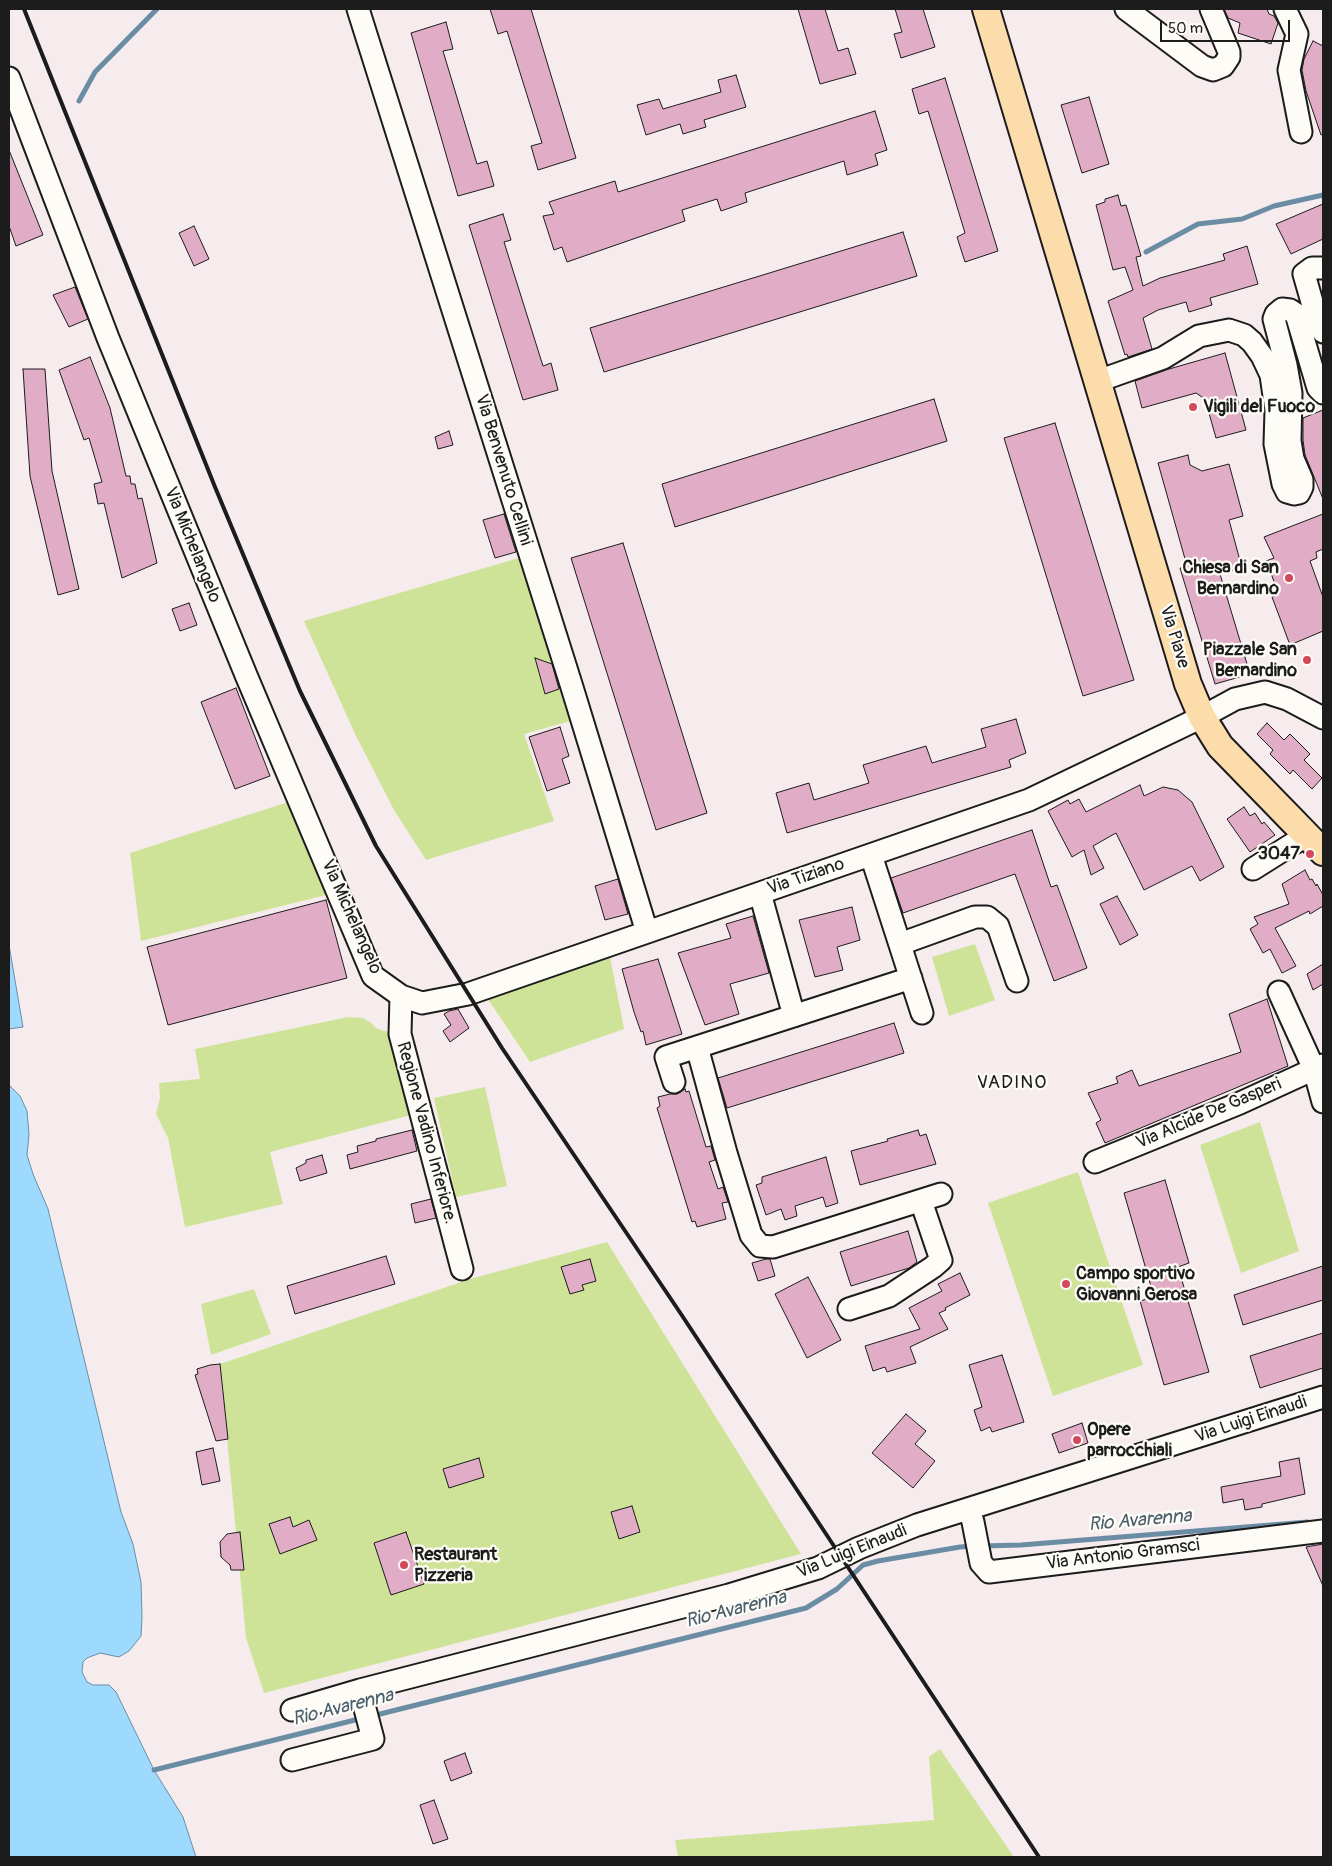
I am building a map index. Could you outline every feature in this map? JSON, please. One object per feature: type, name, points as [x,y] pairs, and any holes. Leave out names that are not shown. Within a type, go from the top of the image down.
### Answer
[{"type":"main road","name":"Via Piave","points":[[986,9],[1188,684],[1202,717],[1220,746],[1315,844]]},
{"type":"street","name":"Via Benvenuto Cellini","points":[[358,9],[646,932]]},
{"type":"street","points":[[1126,9],[1202,66],[1213,70],[1223,66],[1229,57],[1229,52],[1211,9]]},
{"type":"street","points":[[1285,9],[1297,34],[1289,70],[1301,132]]},
{"type":"street","name":"Via Michelangelo","points":[[9,78],[106,331],[246,675],[373,976],[401,996]]},
{"type":"street","points":[[1323,268],[1312,268],[1304,274],[1318,323],[1323,332]]},
{"type":"street","points":[[1098,381],[1163,358],[1200,336],[1229,330],[1244,335],[1252,342],[1262,356],[1271,375],[1276,410],[1276,444],[1283,484],[1287,492],[1294,494],[1302,488],[1302,480],[1293,459],[1290,441],[1291,392],[1274,319],[1276,314],[1282,310],[1290,310],[1296,314],[1318,388],[1323,394]]},
{"type":"street","name":"Via Tiziano","points":[[401,996],[422,1003],[468,994],[1029,800],[1202,717],[1235,699],[1264,692],[1287,700],[1323,718]]},
{"type":"street","points":[[1254,869],[1315,844]]},
{"type":"street","points":[[871,855],[922,1013]]},
{"type":"street","points":[[760,893],[794,1016]]},
{"type":"street","points":[[900,944],[975,916],[987,917],[998,926],[1017,981]]},
{"type":"street","points":[[674,1082],[666,1057],[911,978]]},
{"type":"street","points":[[1279,992],[1319,1067],[1323,1102]]},
{"type":"street","name":"Regione Vadino Inferiore.","points":[[401,996],[400,1034],[462,1269]]},
{"type":"street","points":[[697,1047],[751,1235],[760,1246],[773,1247],[941,1194]]},
{"type":"street","name":"Via Alcide De Gasperi","points":[[1095,1162],[1240,1103],[1319,1067]]},
{"type":"street","points":[[849,1309],[889,1296],[941,1260],[921,1201]]},
{"type":"street","name":"Via Luigi Einaudi","points":[[292,1710],[363,1700],[729,1595],[818,1568],[859,1548],[917,1525],[971,1516],[1323,1398]]},
{"type":"street","name":"Via Antonio Gramsci","points":[[971,1516],[981,1563],[989,1572],[1323,1531]]},
{"type":"street","points":[[292,1760],[373,1739],[363,1700]]},
{"type":"green space","points":[[522,557],[574,720],[524,734],[554,821],[426,860],[394,810],[356,736],[304,621]]},
{"type":"green space","points":[[288,802],[330,894],[141,941],[130,853]]},
{"type":"green space","points":[[975,944],[995,1000],[949,1016],[932,957]]},
{"type":"green space","points":[[610,957],[624,1029],[530,1062],[486,996]]},
{"type":"green space","points":[[348,1017],[363,1018],[376,1028],[392,1032],[415,1114],[270,1152],[283,1204],[185,1227],[168,1138],[156,1114],[160,1098],[159,1083],[200,1079],[195,1049]]},
{"type":"green space","points":[[485,1087],[507,1186],[456,1197],[434,1098]]},
{"type":"green space","points":[[1260,1122],[1299,1251],[1241,1273],[1200,1145]]},
{"type":"green space","name":"Campo sportivo Giovanni Gerosa","points":[[1078,1172],[1143,1365],[1053,1396],[988,1203]]},
{"type":"green space","points":[[607,1242],[801,1554],[264,1693],[246,1638],[220,1364],[470,1279]]},
{"type":"green space","points":[[254,1289],[271,1334],[211,1355],[201,1304]]},
{"type":"green space","points":[[940,1749],[1014,1857],[678,1857],[675,1840],[934,1820],[929,1757]]},
{"type":"water","points":[[9,945],[23,1027],[9,1029]]},
{"type":"water","points":[[9,1085],[20,1096],[27,1111],[29,1134],[27,1155],[48,1209],[121,1512],[133,1544],[141,1582],[141,1636],[129,1651],[119,1657],[100,1653],[87,1658],[83,1662],[82,1672],[87,1682],[93,1685],[109,1685],[116,1692],[154,1770],[183,1817],[196,1857],[9,1857]]},
{"type":"building","points":[[490,9],[531,9],[576,158],[538,170],[531,146],[542,143],[507,31],[498,34]]},
{"type":"building","points":[[798,9],[825,9],[838,51],[848,48],[856,74],[820,84]]},
{"type":"building","points":[[895,9],[923,9],[935,47],[901,58],[894,34],[902,32]]},
{"type":"building","points":[[1224,9],[1267,9],[1269,14],[1274,16],[1278,23],[1271,44],[1238,33],[1240,23],[1228,18]]},
{"type":"building","points":[[446,22],[453,49],[443,51],[477,164],[487,161],[494,186],[458,196],[411,33]]},
{"type":"building","points":[[1313,41],[1323,46],[1323,134],[1321,135],[1306,91],[1302,70],[1304,59]]},
{"type":"building","points":[[736,75],[746,107],[704,120],[706,127],[683,134],[680,124],[646,135],[637,105],[659,99],[663,109],[721,92],[718,80]]},
{"type":"building","points":[[945,78],[998,251],[965,262],[957,237],[965,233],[928,111],[919,114],[912,89]]},
{"type":"building","points":[[1089,97],[1109,164],[1082,173],[1061,105]]},
{"type":"building","points":[[875,111],[887,150],[875,154],[878,165],[847,175],[844,161],[745,193],[747,202],[721,211],[717,199],[682,210],[685,221],[567,262],[562,247],[554,250],[543,216],[554,214],[549,202],[615,181],[618,192]]},
{"type":"building","points":[[9,150],[43,235],[16,246],[9,226]]},
{"type":"building","points":[[1118,195],[1121,206],[1126,205],[1141,256],[1136,257],[1143,286],[1160,278],[1225,260],[1223,254],[1247,246],[1258,284],[1210,298],[1212,305],[1189,312],[1186,302],[1158,310],[1143,318],[1152,349],[1128,357],[1127,354],[1125,355],[1108,301],[1133,290],[1125,267],[1113,270],[1096,205],[1105,202],[1105,199]]},
{"type":"building","points":[[1323,204],[1323,239],[1291,254],[1276,224]]},
{"type":"building","points":[[503,214],[511,240],[504,242],[543,366],[551,363],[558,390],[523,400],[469,225]]},
{"type":"building","points":[[194,226],[209,259],[194,266],[179,233]]},
{"type":"building","points":[[903,232],[917,276],[604,372],[590,328]]},
{"type":"building","points":[[75,287],[88,319],[69,327],[53,295]]},
{"type":"building","points":[[1225,353],[1246,430],[1216,438],[1205,399],[1196,393],[1142,408],[1135,381]]},
{"type":"building","points":[[90,357],[110,408],[126,476],[130,476],[131,484],[135,484],[138,499],[142,498],[157,563],[122,578],[104,503],[98,504],[94,484],[102,482],[89,438],[84,440],[59,370]]},
{"type":"building","points":[[23,369],[45,369],[52,471],[79,589],[58,595],[30,476]]},
{"type":"building","points":[[934,399],[947,441],[675,527],[662,484]]},
{"type":"building","points":[[1323,410],[1323,499],[1305,455],[1303,418]]},
{"type":"building","points":[[1055,423],[1134,680],[1083,696],[1004,438]]},
{"type":"building","points":[[449,431],[453,445],[438,449],[435,437]]},
{"type":"building","points":[[1188,455],[1190,465],[1202,471],[1229,464],[1243,516],[1229,520],[1242,568],[1220,574],[1250,674],[1215,684],[1180,568],[1187,566],[1158,463]]},
{"type":"building","points":[[504,514],[516,552],[495,558],[483,520]]},
{"type":"building","name":"Chiesa di San Bernardino","points":[[1323,514],[1323,549],[1316,552],[1317,558],[1310,561],[1323,597],[1323,631],[1290,645],[1272,597],[1279,594],[1266,561],[1274,558],[1264,537]]},
{"type":"building","points":[[623,543],[707,813],[656,830],[571,558]]},
{"type":"building","points":[[189,603],[197,625],[180,631],[172,609]]},
{"type":"building","points":[[535,658],[552,664],[559,689],[545,694]]},
{"type":"building","points":[[236,688],[270,776],[235,789],[201,702]]},
{"type":"building","points":[[1016,719],[1026,753],[1009,760],[1011,767],[787,833],[776,793],[809,783],[814,800],[869,783],[863,765],[926,746],[932,763],[986,747],[981,729]]},
{"type":"building","points":[[1267,723],[1284,740],[1290,734],[1310,754],[1304,760],[1322,778],[1312,789],[1293,770],[1290,774],[1270,754],[1273,750],[1257,734]]},
{"type":"building","points":[[560,727],[569,756],[562,759],[570,783],[547,791],[529,737]]},
{"type":"building","points":[[1140,785],[1144,796],[1163,787],[1178,790],[1192,802],[1224,867],[1200,881],[1192,866],[1144,890],[1116,833],[1093,846],[1104,868],[1091,875],[1084,850],[1072,857],[1048,811],[1068,800],[1070,804],[1079,799],[1086,812]]},
{"type":"building","points":[[1244,807],[1250,816],[1255,813],[1262,824],[1264,822],[1275,835],[1250,852],[1227,819]]},
{"type":"building","points":[[1032,830],[1051,887],[1057,885],[1087,968],[1054,981],[1015,874],[903,913],[891,878]]},
{"type":"building","points":[[1305,870],[1310,880],[1312,879],[1316,886],[1317,884],[1323,895],[1323,906],[1310,914],[1309,911],[1275,928],[1296,966],[1282,973],[1270,949],[1263,953],[1250,929],[1258,924],[1254,917],[1289,904],[1282,884]]},
{"type":"building","points":[[618,879],[628,914],[605,920],[595,886]]},
{"type":"building","points":[[1117,896],[1138,935],[1120,945],[1100,904]]},
{"type":"building","points":[[326,900],[347,978],[168,1025],[147,947]]},
{"type":"building","points":[[852,907],[860,940],[837,947],[843,970],[815,977],[799,920]]},
{"type":"building","points":[[753,916],[769,973],[730,984],[739,1014],[705,1025],[678,953],[731,938],[726,924]]},
{"type":"building","points":[[658,959],[682,1034],[646,1045],[643,1031],[641,1032],[634,1012],[622,969]]},
{"type":"building","points":[[1323,964],[1323,984],[1313,990],[1307,974]]},
{"type":"building","points":[[1267,999],[1288,1066],[1105,1143],[1096,1123],[1101,1120],[1088,1093],[1118,1083],[1116,1077],[1132,1070],[1139,1086],[1241,1052],[1229,1014]]},
{"type":"building","points":[[458,1009],[469,1028],[450,1042],[443,1031],[451,1025],[444,1014]]},
{"type":"building","points":[[894,1023],[904,1053],[727,1108],[718,1078]]},
{"type":"building","points":[[685,1089],[686,1092],[689,1091],[706,1147],[711,1146],[715,1160],[709,1162],[718,1189],[723,1187],[728,1202],[722,1203],[726,1219],[697,1227],[695,1221],[692,1222],[657,1108],[660,1106],[658,1097],[677,1094]]},
{"type":"building","points":[[412,1130],[417,1151],[350,1169],[347,1155],[358,1152],[357,1146]]},
{"type":"building","points":[[918,1130],[920,1136],[926,1134],[936,1164],[860,1185],[851,1151],[888,1141],[887,1139]]},
{"type":"building","points":[[322,1155],[327,1173],[300,1181],[296,1168],[306,1163],[306,1160]]},
{"type":"building","points":[[826,1157],[838,1203],[826,1207],[823,1197],[795,1206],[797,1216],[785,1220],[781,1209],[766,1215],[756,1185],[762,1183],[762,1177]]},
{"type":"building","points":[[1165,1180],[1189,1263],[1178,1267],[1209,1372],[1164,1385],[1140,1301],[1154,1297],[1124,1193]]},
{"type":"building","points":[[431,1199],[436,1218],[415,1223],[411,1204]]},
{"type":"building","points":[[908,1231],[917,1262],[909,1268],[851,1286],[840,1252]]},
{"type":"building","points":[[386,1256],[395,1284],[295,1314],[287,1286]]},
{"type":"building","points":[[590,1259],[596,1281],[582,1285],[584,1290],[570,1294],[561,1267]]},
{"type":"building","points":[[770,1259],[775,1276],[758,1281],[752,1263]]},
{"type":"building","points":[[1323,1266],[1323,1300],[1243,1325],[1234,1295]]},
{"type":"building","points":[[960,1273],[970,1295],[939,1313],[948,1329],[910,1347],[916,1363],[887,1372],[885,1367],[873,1371],[865,1346],[920,1329],[909,1308],[942,1291],[938,1284]]},
{"type":"building","points":[[808,1277],[841,1340],[807,1358],[775,1294]]},
{"type":"building","points":[[1323,1333],[1323,1368],[1260,1388],[1250,1356]]},
{"type":"building","points":[[1002,1355],[1024,1422],[992,1432],[990,1427],[981,1431],[974,1410],[982,1407],[969,1365]]},
{"type":"building","points":[[220,1364],[228,1439],[216,1441],[195,1375],[198,1374],[197,1369]]},
{"type":"building","points":[[906,1414],[926,1431],[915,1444],[935,1461],[913,1488],[872,1453]]},
{"type":"building","points":[[1082,1423],[1088,1443],[1059,1453],[1052,1434]]},
{"type":"building","points":[[213,1448],[220,1481],[202,1485],[196,1452]]},
{"type":"building","points":[[479,1458],[484,1477],[449,1488],[443,1469]]},
{"type":"building","points":[[1299,1458],[1305,1494],[1245,1510],[1243,1499],[1223,1503],[1221,1487],[1281,1476],[1279,1462]]},
{"type":"building","points":[[632,1506],[640,1532],[619,1539],[611,1512]]},
{"type":"building","points":[[290,1517],[293,1527],[309,1520],[317,1540],[280,1554],[269,1524]]},
{"type":"building","points":[[240,1532],[244,1570],[231,1570],[230,1565],[221,1557],[220,1542],[227,1534]]},
{"type":"building","points":[[406,1532],[424,1584],[391,1595],[374,1543]]},
{"type":"building","points":[[1323,1544],[1323,1586],[1306,1547]]},
{"type":"building","points":[[465,1753],[472,1773],[451,1781],[444,1761]]},
{"type":"building","points":[[434,1800],[448,1839],[433,1844],[420,1805]]},
{"type":"waterway","points":[[79,101],[95,72],[157,9]]},
{"type":"waterway","points":[[1146,252],[1198,224],[1242,219],[1274,206],[1323,195]]},
{"type":"waterway","name":"Rio Avarenna","points":[[982,1546],[1021,1545],[1308,1522]]},
{"type":"waterway","name":"Rio Avarenna","points":[[372,1716],[806,1608],[837,1589],[863,1565],[974,1546]]},
{"type":"waterway","name":"Rio Avarenna","points":[[154,1770],[363,1718]]},
{"type":"railway","points":[[24,9],[215,487],[300,691],[376,846],[502,1048],[681,1314],[1039,1857]]},
{"type":"place","name":"Vigili del Fuoco","points":[[1193,407]]},
{"type":"place","name":"Chiesa di San Bernardino","points":[[1289,578]]},
{"type":"place","name":"Piazzale San Bernardino","points":[[1307,660]]},
{"type":"place","name":"3047","points":[[1310,854]]},
{"type":"place","name":"Campo sportivo Giovanni Gerosa","points":[[1066,1284]]},
{"type":"place","name":"Opere parrocchiali","points":[[1077,1440]]},
{"type":"place","name":"Restaurant Pizzeria","points":[[404,1565]]},
{"type":"district","name":"VADINO","points":[[1012,1083]]}]
